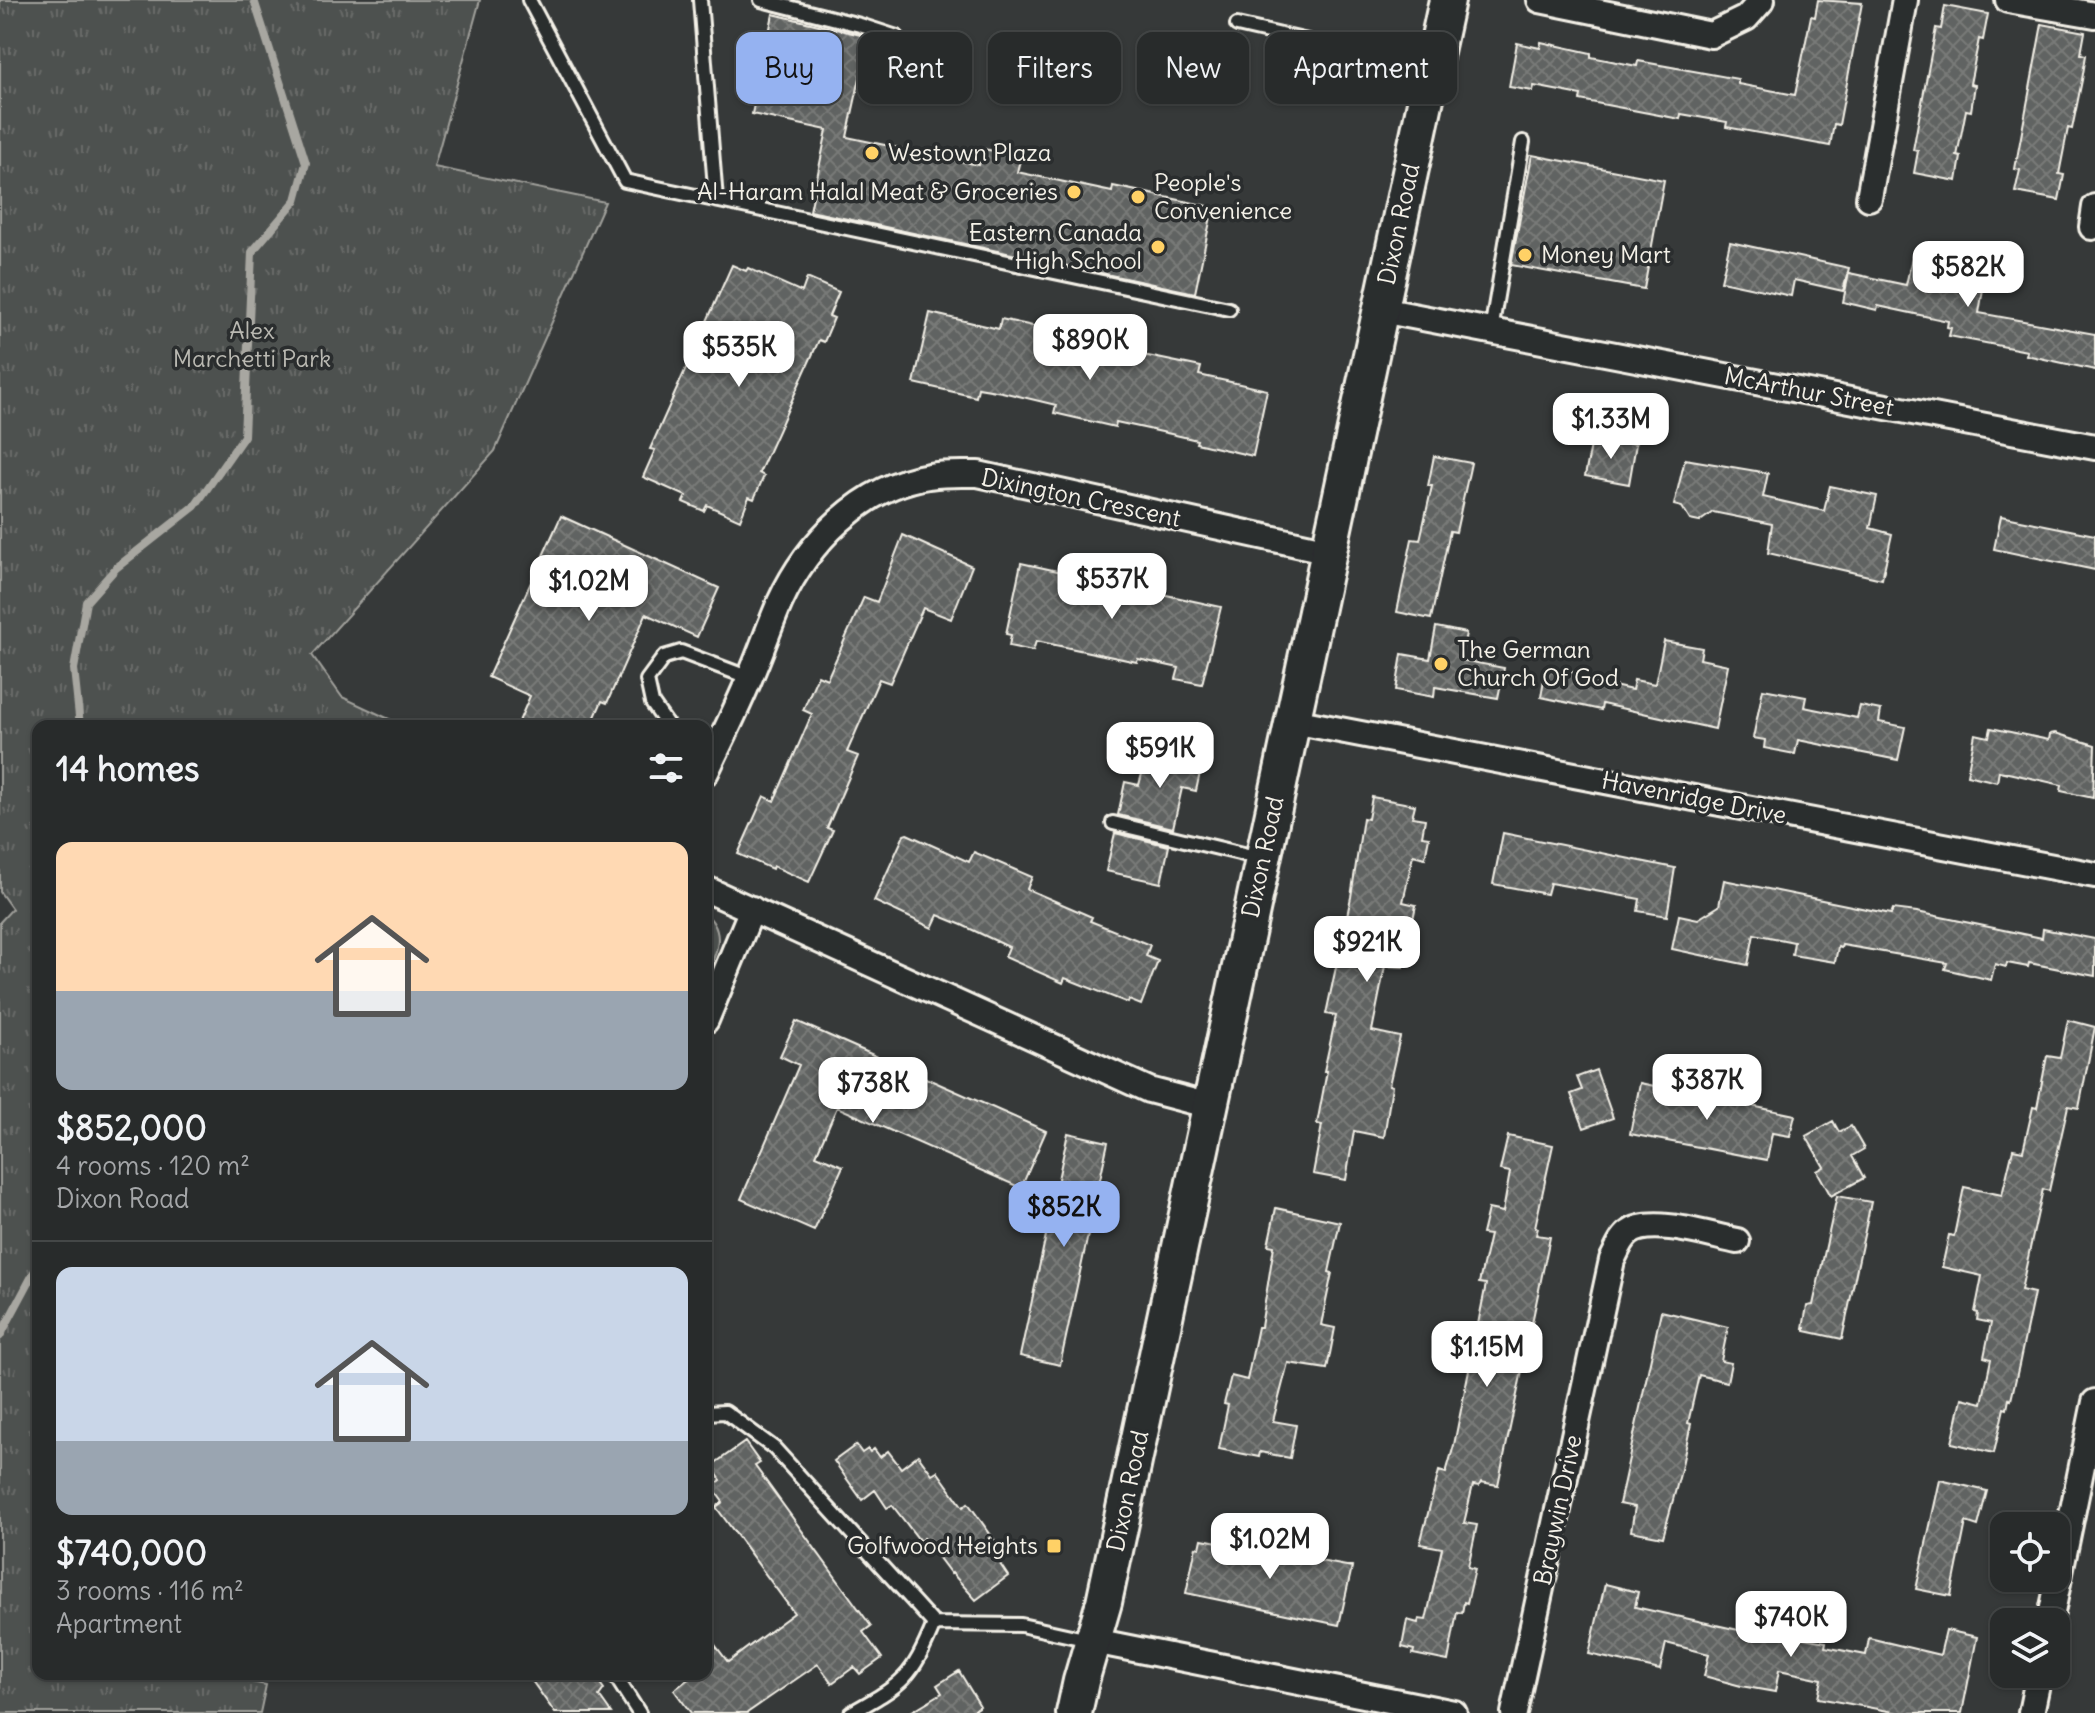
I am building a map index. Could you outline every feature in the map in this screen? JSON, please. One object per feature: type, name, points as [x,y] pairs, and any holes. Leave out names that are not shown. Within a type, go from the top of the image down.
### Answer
[{"type":"main road","name":"Dixon Road","points":[[1440,32],[1447,0]]},
{"type":"main road","name":"Dixon Road","points":[[1074,1713],[1104,1602],[1424,104]]},
{"type":"street","points":[[1540,0],[1711,35],[1746,18],[1762,0]]},
{"type":"street","points":[[1869,198],[1905,0]]},
{"type":"street","points":[[2008,0],[2095,15]]},
{"type":"street","name":"McArthur Street","points":[[1381,310],[2095,447]]},
{"type":"street","name":"Dixington Crescent","points":[[712,755],[750,678],[780,601],[798,570],[832,527],[864,501],[911,480],[978,474],[1329,551]]},
{"type":"street","name":"Havenridge Drive","points":[[1293,721],[2095,875]]},
{"type":"street","points":[[712,892],[1149,1090],[1210,1106]]},
{"type":"street","points":[[712,1006],[752,909]]},
{"type":"street","name":"Braywin Drive","points":[[1514,1713],[1612,1260],[1630,1232],[1642,1227],[1659,1226],[1737,1241]]},
{"type":"street","points":[[2053,1608],[2095,1402]]},
{"type":"street","points":[[1094,1641],[1454,1713]]},
{"type":"street","points":[[2031,1713],[2036,1688]]},
{"type":"lane","points":[[529,0],[625,181],[1229,309]]},
{"type":"lane","points":[[700,0],[716,200]]},
{"type":"lane","points":[[761,0],[882,32]]},
{"type":"lane","points":[[1237,25],[1268,32]]},
{"type":"lane","points":[[1491,331],[1523,142]]},
{"type":"lane","points":[[664,720],[652,703],[647,680],[664,657],[681,652],[750,678]]},
{"type":"lane","points":[[1113,823],[1263,858]]},
{"type":"lane","points":[[712,1413],[725,1412],[774,1448],[934,1624],[1021,1625],[1094,1641]]},
{"type":"lane","points":[[851,1713],[898,1687],[920,1659],[934,1624]]},
{"type":"lane","points":[[618,1680],[639,1713]]},
{"type":"green space","name":"Alex Marchetti Park","points":[[0,0],[480,0],[434,167],[605,202],[495,451],[312,655],[342,697],[391,720],[32,720],[32,1680],[241,1680],[266,1685],[260,1713],[0,1713],[0,922],[12,909],[0,892]]},
{"type":"green space","points":[[712,921],[718,936],[712,962]]},
{"type":"building","points":[[1818,0],[1862,3],[1839,125],[1834,124],[1830,146],[1726,127],[1727,122],[1681,114],[1680,119],[1580,100],[1581,95],[1534,86],[1533,91],[1509,87],[1517,43],[1540,48],[1541,42],[1591,53],[1591,57],[1637,66],[1638,61],[1738,79],[1738,84],[1795,95],[1811,16],[1815,17]]},
{"type":"building","points":[[1945,6],[1988,14],[1983,40],[1979,39],[1970,84],[1975,85],[1971,111],[1966,110],[1957,156],[1961,157],[1957,181],[1914,173],[1918,151],[1913,150],[1918,123],[1936,28],[1941,29]]},
{"type":"building","name":"Westown Plaza","points":[[773,14],[858,34],[858,87],[847,137],[979,165],[983,149],[1021,156],[1017,172],[1112,192],[1113,186],[1213,207],[1195,293],[810,211],[827,130],[752,114],[754,104],[842,104],[842,32],[769,32]]},
{"type":"building","points":[[2042,24],[2085,32],[2081,54],[2086,55],[2072,129],[2068,128],[2059,174],[2064,175],[2059,200],[2015,192],[2020,170],[2015,169]]},
{"type":"building","points":[[1532,155],[1664,180],[1644,289],[1511,265]]},
{"type":"building","points":[[1730,242],[1849,268],[1843,291],[1794,280],[1791,296],[1721,281]]},
{"type":"building","points":[[1914,249],[1987,265],[1979,313],[2095,334],[2095,370],[2026,355],[2027,351],[1949,336],[1951,328],[1947,327],[1948,321],[1843,302],[1849,273],[1906,285]]},
{"type":"building","points":[[732,265],[746,271],[748,268],[802,292],[807,278],[839,292],[829,316],[834,318],[824,342],[819,340],[759,473],[764,476],[754,499],[749,497],[740,520],[707,505],[704,511],[683,502],[686,496],[643,477],[655,450],[650,449]]},
{"type":"building","points":[[930,313],[999,329],[1001,319],[1064,333],[1062,342],[1137,358],[1138,354],[1201,367],[1199,375],[1267,390],[1253,456],[1116,422],[1115,427],[1054,413],[1056,405],[1002,392],[978,388],[976,397],[914,383]]},
{"type":"building","points":[[1610,439],[1636,444],[1629,484],[1585,476],[1592,440],[1609,444]]},
{"type":"building","points":[[1434,456],[1471,463],[1456,532],[1450,531],[1431,619],[1397,612],[1412,539],[1420,540],[1432,486],[1428,486]]},
{"type":"building","points":[[1685,459],[1768,473],[1763,497],[1824,511],[1830,486],[1877,496],[1870,528],[1892,534],[1882,579],[1768,553],[1772,524],[1713,512],[1699,522],[1690,520],[1682,507],[1674,505]]},
{"type":"building","points":[[561,516],[719,588],[697,637],[646,614],[607,703],[602,701],[594,720],[520,720],[530,696],[488,677]]},
{"type":"building","points":[[2001,516],[2095,535],[2095,570],[1994,549]]},
{"type":"building","points":[[903,535],[972,566],[951,619],[923,608],[890,683],[879,679],[847,752],[858,756],[827,828],[833,830],[809,882],[738,854],[764,796],[774,801],[812,714],[803,710],[818,675],[827,679],[864,597],[877,602]]},
{"type":"building","points":[[1021,563],[1221,607],[1202,684],[1176,679],[1179,668],[1138,659],[1137,662],[1036,641],[1033,651],[1009,646],[1011,635],[1006,634]]},
{"type":"building","name":"The German Church Of God","points":[[1436,627],[1466,633],[1461,660],[1504,668],[1498,698],[1435,687],[1434,697],[1396,690],[1402,654],[1430,659]]},
{"type":"building","points":[[1664,641],[1702,648],[1700,659],[1728,665],[1715,729],[1602,704],[1601,710],[1541,697],[1546,667],[1582,674],[1581,679],[1632,690],[1634,680],[1655,684]]},
{"type":"building","points":[[1763,689],[1806,697],[1804,707],[1857,718],[1860,706],[1881,710],[1879,722],[1905,727],[1898,760],[1798,740],[1795,754],[1764,748],[1765,740],[1753,738]]},
{"type":"building","points":[[1991,728],[2049,740],[2050,734],[2055,733],[2095,745],[2093,798],[2061,791],[2062,785],[1999,771],[1997,782],[1967,775],[1975,734],[1989,737]]},
{"type":"building","points":[[1159,752],[1202,763],[1196,791],[1182,788],[1173,828],[1118,815],[1125,782],[1139,785],[1144,766],[1149,767],[1150,763],[1156,765]]},
{"type":"building","points":[[1372,797],[1415,805],[1412,817],[1425,819],[1422,836],[1429,837],[1425,858],[1413,855],[1403,902],[1416,905],[1403,967],[1385,966],[1372,1031],[1400,1037],[1389,1085],[1392,1086],[1384,1137],[1354,1131],[1346,1180],[1313,1174],[1322,1125],[1317,1124],[1327,1071],[1324,1071],[1336,1016],[1326,1014],[1351,897],[1363,818],[1368,819]]},
{"type":"building","points":[[1115,833],[1169,846],[1161,883],[1106,871]]},
{"type":"building","points":[[1503,833],[1675,868],[1667,916],[1638,911],[1640,899],[1550,883],[1547,894],[1493,884]]},
{"type":"building","points":[[907,834],[969,862],[974,852],[1032,877],[1027,889],[1092,917],[1090,921],[1150,945],[1146,956],[1158,961],[1141,1005],[1129,1000],[1128,1003],[1065,978],[1063,983],[1005,957],[1009,947],[938,915],[932,928],[874,901]]},
{"type":"building","points":[[1724,880],[1891,914],[1893,909],[1917,912],[2042,938],[2043,929],[2095,939],[2095,976],[2029,963],[2028,967],[2007,963],[2006,967],[1995,964],[1991,980],[1945,969],[1947,963],[1842,945],[1838,947],[1835,962],[1792,955],[1794,942],[1754,934],[1748,965],[1672,949],[1679,915],[1698,919],[1719,906]]},
{"type":"building","points":[[2068,1020],[2095,1027],[2079,1108],[2068,1106],[2049,1191],[2043,1189],[2021,1290],[2034,1293],[2011,1400],[2007,1409],[2004,1408],[1994,1453],[1952,1443],[1962,1398],[1982,1403],[1991,1359],[1984,1357],[1991,1323],[1977,1320],[1978,1313],[1975,1312],[1982,1276],[1942,1267],[1949,1235],[1954,1236],[1964,1187],[2002,1195],[2013,1149],[2023,1151],[2033,1107],[2037,1108],[2047,1056],[2060,1058]]},
{"type":"building","points":[[796,1021],[1046,1131],[1021,1188],[837,1107],[816,1155],[843,1166],[814,1231],[741,1199],[799,1065],[780,1056]]},
{"type":"building","points":[[1596,1070],[1613,1118],[1584,1128],[1571,1094],[1582,1090],[1577,1077]]},
{"type":"building","points":[[1640,1083],[1795,1115],[1790,1136],[1772,1133],[1767,1160],[1630,1134]]},
{"type":"building","points":[[1833,1121],[1839,1132],[1851,1126],[1864,1149],[1852,1156],[1864,1178],[1831,1196],[1817,1171],[1824,1167],[1806,1136]]},
{"type":"building","points":[[1068,1133],[1108,1142],[1060,1365],[1020,1356]]},
{"type":"building","points":[[1508,1136],[1553,1145],[1535,1227],[1538,1228],[1536,1235],[1550,1237],[1498,1485],[1481,1482],[1479,1486],[1473,1485],[1464,1523],[1477,1525],[1468,1567],[1475,1569],[1467,1603],[1464,1602],[1462,1613],[1457,1612],[1448,1661],[1413,1654],[1414,1650],[1402,1647],[1407,1620],[1418,1623],[1419,1619],[1426,1620],[1442,1548],[1420,1544],[1439,1471],[1446,1473],[1454,1445],[1486,1284],[1479,1283],[1490,1235],[1482,1234],[1488,1209],[1503,1212],[1510,1172],[1500,1170]]},
{"type":"building","points":[[1837,1196],[1871,1202],[1842,1339],[1803,1328],[1807,1306],[1813,1305]]},
{"type":"building","points":[[1276,1208],[1340,1222],[1321,1325],[1335,1328],[1327,1369],[1288,1363],[1273,1421],[1296,1425],[1290,1458],[1260,1452],[1259,1457],[1219,1449],[1231,1376],[1247,1380],[1258,1327],[1261,1327],[1274,1246],[1268,1245]]},
{"type":"building","points":[[1661,1311],[1728,1327],[1721,1361],[1731,1363],[1727,1382],[1699,1375],[1680,1474],[1663,1537],[1631,1531],[1635,1507],[1619,1504]]},
{"type":"building","points":[[745,1442],[760,1463],[755,1466],[871,1626],[863,1632],[882,1658],[860,1674],[854,1667],[832,1683],[818,1664],[747,1713],[691,1713],[674,1690],[687,1680],[712,1680],[712,1641],[728,1662],[794,1613],[716,1507],[723,1502],[712,1487],[721,1480],[712,1465]]},
{"type":"building","points":[[856,1445],[862,1453],[874,1449],[880,1457],[888,1451],[901,1468],[918,1455],[932,1474],[937,1471],[963,1507],[968,1503],[1006,1556],[998,1561],[1008,1576],[976,1600],[951,1574],[924,1538],[920,1541],[892,1505],[887,1508],[875,1490],[862,1500],[834,1461]]},
{"type":"building","points":[[1940,1480],[1987,1491],[1978,1526],[1966,1522],[1951,1596],[1916,1589]]},
{"type":"building","points":[[1202,1539],[1352,1567],[1339,1625],[1186,1593],[1196,1547],[1200,1548]]},
{"type":"building","points":[[1605,1584],[1638,1592],[1635,1607],[1752,1633],[1770,1636],[1770,1632],[1826,1642],[1825,1647],[1866,1655],[1869,1638],[1940,1655],[1946,1630],[1977,1637],[1962,1713],[1899,1713],[1818,1698],[1822,1679],[1779,1670],[1775,1692],[1741,1686],[1704,1676],[1709,1654],[1666,1643],[1660,1670],[1589,1654]]},
{"type":"building","points":[[959,1671],[980,1706],[969,1713],[909,1713],[942,1693],[937,1685]]},
{"type":"building","points":[[531,1680],[597,1680],[604,1689],[599,1696],[611,1713],[555,1713]]},
{"type":"waterway","points":[[79,720],[74,669],[86,602],[116,568],[195,506],[244,436],[252,252],[296,200],[306,163],[254,0]]},
{"type":"waterway","points":[[0,1336],[32,1276]]},
{"type":"place","name":"Westown Plaza","points":[[872,153]]},
{"type":"place","name":"Al-Haram Halal Meat & Groceries","points":[[1074,192]]},
{"type":"place","name":"People's Convenience","points":[[1138,197]]},
{"type":"place","name":"Eastern Canada High School","points":[[1158,247]]},
{"type":"place","name":"Money Mart","points":[[1525,255]]},
{"type":"place","name":"The German Church Of God","points":[[1441,664]]},
{"type":"place","name":"Golfwood Heights","points":[[1054,1546]]}]
